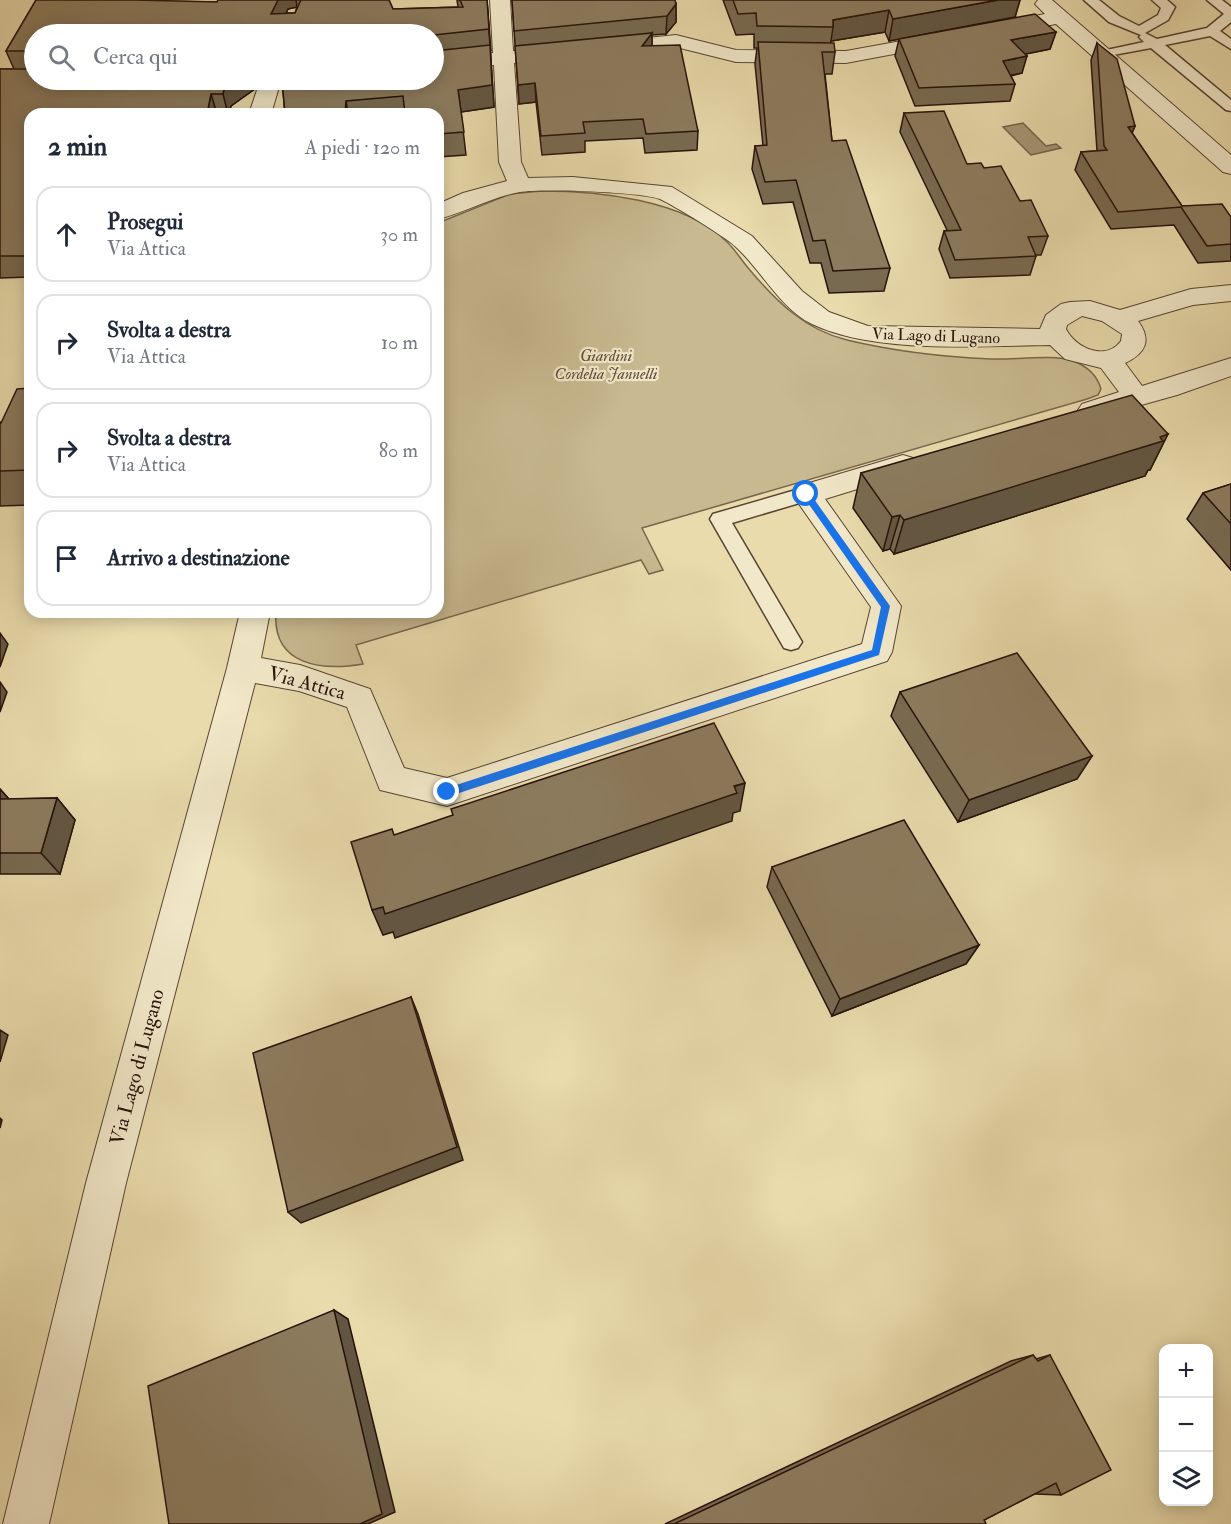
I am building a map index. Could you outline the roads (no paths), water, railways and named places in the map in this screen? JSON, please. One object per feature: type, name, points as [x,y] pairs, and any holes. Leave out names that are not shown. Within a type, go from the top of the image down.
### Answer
[{"type":"street","points":[[500,0],[510,162],[520,185]]},
{"type":"street","points":[[1039,0],[1231,167]]},
{"type":"street","points":[[981,32],[1060,17]]},
{"type":"street","points":[[444,64],[676,41],[736,56],[846,57],[959,36]]},
{"type":"street","points":[[262,108],[268,90]]},
{"type":"street","name":"Via Lago di Lugano","points":[[444,209],[471,198],[520,185],[573,184],[664,192],[744,241],[793,297],[820,318],[866,334],[976,338],[1055,337]]},
{"type":"street","points":[[1120,318],[1191,297],[1231,292]]},
{"type":"street","points":[[1095,309],[1120,318],[1128,326],[1133,343],[1129,351],[1108,359],[1095,359],[1071,351],[1055,337],[1053,329],[1055,321],[1070,310],[1095,309]]},
{"type":"street","points":[[1108,359],[1136,396]]},
{"type":"street","points":[[1068,416],[1168,389],[1231,367]]},
{"type":"street","points":[[806,494],[931,457]]},
{"type":"street","name":"Via Attica","points":[[243,668],[300,678],[359,698],[392,780],[447,792],[876,652],[886,606],[806,494]]},
{"type":"street","name":"Via Lago di Lugano","points":[[26,1524],[106,1183],[243,668],[254,618]]},
{"type":"lane","points":[[1091,0],[1114,19],[1139,31],[1231,107]]},
{"type":"lane","points":[[1139,31],[1163,16],[1168,7],[1159,0]]},
{"type":"lane","points":[[1102,55],[1212,31],[1231,14],[1214,0]]},
{"type":"lane","points":[[1212,31],[1231,45]]},
{"type":"lane","points":[[791,642],[720,519],[806,494]]},
{"type":"park label","name":"Giardini Cordelia Jannelli","points":[[606,365]]}]
